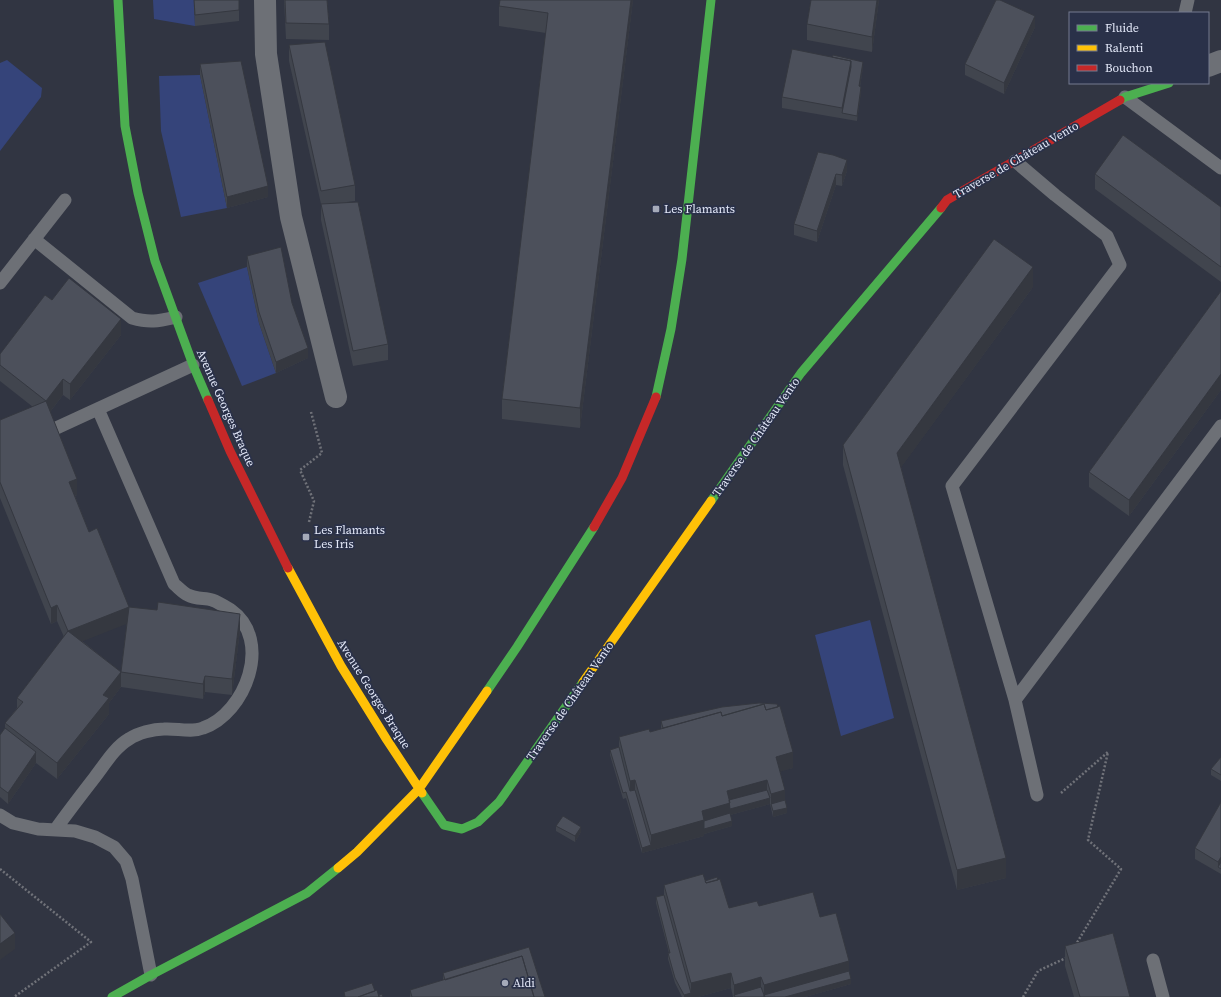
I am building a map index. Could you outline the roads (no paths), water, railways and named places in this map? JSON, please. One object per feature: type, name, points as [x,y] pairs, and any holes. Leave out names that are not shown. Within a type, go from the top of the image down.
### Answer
[{"type":"street","name":"Avenue Georges Braque","points":[[118,0],[124,126],[138,194],[155,261],[193,365],[230,451],[283,558],[341,666],[419,789]]},
{"type":"street","points":[[265,0],[266,54],[291,217],[336,397]]},
{"type":"street","points":[[112,997],[307,893],[357,852],[419,789],[517,647],[590,536],[622,478],[655,400],[671,329],[682,259],[712,0]]},
{"type":"street","points":[[1209,66],[1221,61]]},
{"type":"street","name":"Traverse de Château Vento","points":[[419,789],[444,825],[462,830],[478,822],[498,802],[801,373],[947,200],[1125,97],[1166,84]]},
{"type":"lane","points":[[1185,12],[1188,0]]},
{"type":"lane","points":[[1125,97],[1221,168]]},
{"type":"lane","points":[[1015,161],[1107,236],[1120,265],[952,486],[1015,700],[1037,795]]},
{"type":"lane","points":[[0,283],[65,200]]},
{"type":"lane","points":[[34,239],[132,318],[144,322],[176,317]]},
{"type":"lane","points":[[52,430],[193,365]]},
{"type":"lane","points":[[55,830],[112,754],[129,739],[147,732],[164,728],[184,731],[202,729],[217,721],[232,706],[244,688],[252,663],[252,645],[246,625],[231,610],[212,600],[189,596],[174,584],[98,409]]},
{"type":"lane","points":[[1015,700],[1221,426]]},
{"type":"lane","points":[[0,815],[13,823],[38,829],[75,831],[96,837],[114,847],[126,861],[132,879],[151,975]]},
{"type":"lane","points":[[1153,960],[1163,997]]},
{"type":"place","name":"Les Flamants","points":[[656,209]]},
{"type":"place","name":"Les Flamants Les Iris","points":[[306,537]]},
{"type":"place","name":"Aldi","points":[[505,983]]}]
